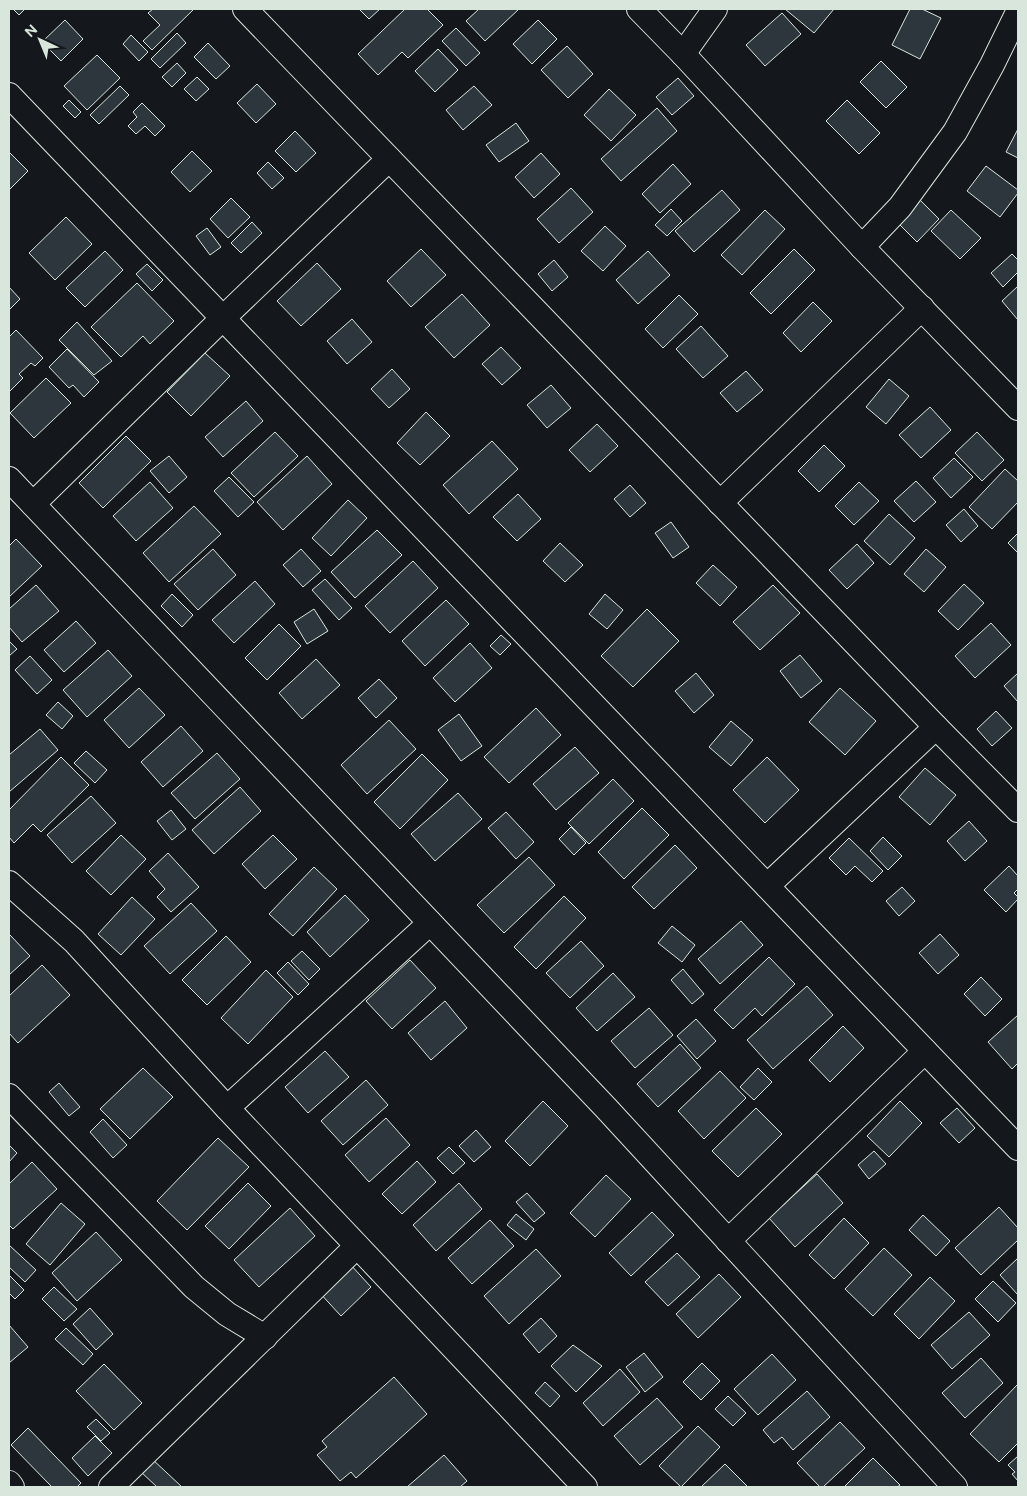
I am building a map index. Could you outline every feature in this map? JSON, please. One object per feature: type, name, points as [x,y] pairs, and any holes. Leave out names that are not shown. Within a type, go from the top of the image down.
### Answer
[{"type":"street","points":[[245,9],[1018,810]]},
{"type":"street","points":[[639,9],[862,247],[1018,408]]},
{"type":"street","points":[[683,54],[715,9]]},
{"type":"street","points":[[862,247],[900,207],[955,132],[992,66],[1018,12]]},
{"type":"street","points":[[9,95],[1018,1148]]},
{"type":"street","points":[[33,504],[222,318],[390,159]]},
{"type":"street","points":[[720,503],[922,308]]},
{"type":"street","points":[[9,479],[606,1108],[955,1487]]},
{"type":"street","points":[[767,886],[936,727]]},
{"type":"street","points":[[9,883],[74,941],[227,1108],[585,1487]]},
{"type":"street","points":[[227,1108],[430,923]]},
{"type":"street","points":[[728,1241],[925,1051]]},
{"type":"street","points":[[9,1096],[194,1287],[227,1314],[265,1337]]},
{"type":"street","points":[[111,1487],[357,1246]]},
{"type":"street","points":[[9,1484],[12,1487]]},
{"type":"building","points":[[13,9],[25,9],[19,15]]},
{"type":"building","points":[[153,9],[194,9],[152,50],[143,41],[160,25],[148,13]]},
{"type":"building","points":[[359,9],[380,9],[369,19]]},
{"type":"building","points":[[405,9],[427,9],[443,25],[408,58],[402,52],[378,75],[358,54]]},
{"type":"building","points":[[479,9],[519,9],[485,41],[466,21]]},
{"type":"building","points":[[785,9],[834,9],[814,33]]},
{"type":"building","points":[[910,9],[922,9],[941,18],[920,59],[892,45]]},
{"type":"building","points":[[782,13],[801,34],[765,66],[746,45]]},
{"type":"building","points":[[65,20],[83,39],[61,61],[42,42]]},
{"type":"building","points":[[538,20],[557,39],[532,64],[513,44]]},
{"type":"building","points":[[456,28],[480,53],[466,66],[442,41]]},
{"type":"building","points":[[177,33],[186,43],[160,68],[151,59]]},
{"type":"building","points":[[131,35],[148,52],[139,61],[123,44]]},
{"type":"building","points":[[208,43],[230,66],[216,79],[194,57]]},
{"type":"building","points":[[567,46],[593,74],[568,98],[541,70]]},
{"type":"building","points":[[438,49],[458,70],[435,92],[415,71]]},
{"type":"building","points":[[97,55],[120,78],[87,110],[64,86]]},
{"type":"building","points":[[881,61],[907,87],[886,108],[860,82]]},
{"type":"building","points":[[177,63],[186,73],[172,87],[162,77]]},
{"type":"building","points":[[197,77],[209,89],[196,101],[184,89]]},
{"type":"building","points":[[678,78],[694,96],[672,115],[656,97]]},
{"type":"building","points":[[257,84],[276,104],[256,123],[237,103]]},
{"type":"building","points":[[120,86],[129,95],[99,124],[90,115]]},
{"type":"building","points":[[474,86],[492,105],[463,130],[446,110]]},
{"type":"building","points":[[609,89],[636,115],[611,141],[584,115]]},
{"type":"building","points":[[69,100],[81,112],[75,118],[63,106]]},
{"type":"building","points":[[847,100],[880,133],[859,154],[826,121]]},
{"type":"building","points":[[142,103],[165,126],[155,136],[145,126],[136,134],[128,126],[137,117],[133,112]]},
{"type":"building","points":[[657,108],[677,131],[621,181],[601,159]]},
{"type":"building","points":[[516,123],[529,141],[499,162],[486,145]]},
{"type":"building","points":[[1018,129],[1018,158],[1006,152]]},
{"type":"building","points":[[295,131],[316,153],[296,172],[275,151]]},
{"type":"building","points":[[192,151],[212,171],[190,192],[171,172]]},
{"type":"building","points":[[9,152],[28,171],[9,190]]},
{"type":"building","points":[[541,153],[560,174],[534,198],[515,177]]},
{"type":"building","points":[[268,162],[284,178],[272,189],[257,173]]},
{"type":"building","points":[[673,164],[691,184],[660,213],[642,194]]},
{"type":"building","points":[[986,166],[1018,190],[1018,193],[1000,217],[967,191]]},
{"type":"building","points":[[571,188],[593,212],[559,243],[537,219]]},
{"type":"building","points":[[722,190],[740,210],[694,252],[675,231]]},
{"type":"building","points":[[231,198],[250,217],[228,238],[210,219]]},
{"type":"building","points":[[920,200],[939,219],[917,242],[898,223]]},
{"type":"building","points":[[671,209],[682,221],[667,236],[655,225]]},
{"type":"building","points":[[765,210],[785,229],[742,275],[721,255]]},
{"type":"building","points":[[951,210],[981,238],[960,259],[931,231]]},
{"type":"building","points":[[66,217],[92,244],[55,280],[29,253]]},
{"type":"building","points":[[252,222],[262,233],[241,253],[231,243]]},
{"type":"building","points":[[605,226],[626,246],[603,271],[581,251]]},
{"type":"building","points":[[207,228],[221,247],[210,255],[196,236]]},
{"type":"building","points":[[421,249],[446,275],[411,307],[387,281]]},
{"type":"building","points":[[794,249],[815,270],[771,314],[750,293]]},
{"type":"building","points":[[105,251],[123,270],[85,307],[66,288]]},
{"type":"building","points":[[648,251],[670,275],[638,304],[616,280]]},
{"type":"building","points":[[1012,254],[1018,260],[1018,272],[1003,287],[991,273]]},
{"type":"building","points":[[554,260],[568,277],[552,291],[538,274]]},
{"type":"building","points":[[317,263],[341,289],[301,326],[277,301]]},
{"type":"building","points":[[147,264],[163,280],[152,291],[136,274]]},
{"type":"building","points":[[137,283],[174,321],[150,344],[143,336],[121,357],[91,327]]},
{"type":"building","points":[[1018,286],[1018,320],[1002,301]]},
{"type":"building","points":[[9,287],[20,299],[9,310]]},
{"type":"building","points":[[462,294],[490,325],[454,358],[425,327]]},
{"type":"building","points":[[679,295],[698,314],[663,348],[645,329]]},
{"type":"building","points":[[813,302],[832,321],[801,352],[783,333]]},
{"type":"building","points":[[352,319],[372,342],[347,364],[327,341]]},
{"type":"building","points":[[77,322],[112,361],[94,375],[59,340]]},
{"type":"building","points":[[701,326],[728,356],[703,378],[676,349]]},
{"type":"building","points":[[16,330],[43,358],[35,366],[31,363],[19,374],[23,378],[9,392],[9,337]]},
{"type":"building","points":[[501,347],[521,368],[502,385],[482,364]]},
{"type":"building","points":[[67,349],[99,382],[84,397],[73,385],[69,388],[49,367]]},
{"type":"building","points":[[205,353],[230,376],[191,416],[167,392]]},
{"type":"building","points":[[392,369],[410,389],[389,408],[371,389]]},
{"type":"building","points":[[746,371],[763,390],[737,412],[720,393]]},
{"type":"building","points":[[46,378],[71,403],[34,438],[10,413]]},
{"type":"building","points":[[889,379],[909,396],[886,424],[866,407]]},
{"type":"building","points":[[551,385],[571,408],[547,428],[527,405]]},
{"type":"building","points":[[246,401],[263,421],[223,457],[205,437]]},
{"type":"building","points":[[930,407],[951,430],[921,458],[899,435]]},
{"type":"building","points":[[426,412],[450,436],[420,465],[397,443]]},
{"type":"building","points":[[597,424],[618,446],[590,472],[569,450]]},
{"type":"building","points":[[275,432],[298,456],[254,497],[231,473]]},
{"type":"building","points":[[977,432],[1004,460],[982,481],[955,453]]},
{"type":"building","points":[[126,436],[151,461],[103,508],[79,483]]},
{"type":"building","points":[[492,441],[518,469],[469,514],[443,485]]},
{"type":"building","points":[[824,445],[845,466],[819,492],[798,471]]},
{"type":"building","points":[[169,456],[187,477],[169,493],[150,471]]},
{"type":"building","points":[[307,456],[332,484],[283,530],[257,502]]},
{"type":"building","points":[[954,458],[973,477],[951,498],[933,478]]},
{"type":"building","points":[[1005,469],[1018,481],[1018,502],[992,529],[969,507]]},
{"type":"building","points":[[229,477],[254,502],[238,517],[214,491]]},
{"type":"building","points":[[916,481],[936,502],[914,522],[894,501]]},
{"type":"building","points":[[150,482],[173,508],[136,541],[113,516]]},
{"type":"building","points":[[859,482],[879,501],[854,525],[835,506]]},
{"type":"building","points":[[630,485],[646,503],[630,517],[614,499]]},
{"type":"building","points":[[518,494],[541,519],[517,541],[493,517]]},
{"type":"building","points":[[348,500],[367,518],[331,556],[312,538]]},
{"type":"building","points":[[194,506],[221,534],[169,582],[143,553]]},
{"type":"building","points":[[964,509],[978,526],[961,542],[946,525]]},
{"type":"building","points":[[889,514],[915,538],[890,565],[864,541]]},
{"type":"building","points":[[671,522],[689,547],[673,558],[655,533]]},
{"type":"building","points":[[377,530],[402,555],[355,598],[331,572]]},
{"type":"building","points":[[1018,533],[1018,553],[1008,543]]},
{"type":"building","points":[[16,539],[42,566],[9,597],[9,546]]},
{"type":"building","points":[[560,543],[583,565],[565,582],[543,561]]},
{"type":"building","points":[[857,544],[874,563],[847,589],[829,570]]},
{"type":"building","points":[[213,549],[236,575],[198,610],[174,584]]},
{"type":"building","points":[[301,549],[321,571],[303,587],[283,565]]},
{"type":"building","points":[[926,549],[946,567],[924,592],[904,574]]},
{"type":"building","points":[[413,561],[438,588],[390,633],[365,606]]},
{"type":"building","points":[[713,565],[737,587],[720,606],[696,583]]},
{"type":"building","points":[[325,579],[352,608],[339,620],[312,590]]},
{"type":"building","points":[[255,581],[275,604],[234,643],[212,620]]},
{"type":"building","points":[[964,584],[984,603],[958,630],[938,611]]},
{"type":"building","points":[[36,585],[59,611],[22,642],[9,627],[9,609]]},
{"type":"building","points":[[773,585],[800,613],[760,650],[733,622]]},
{"type":"building","points":[[172,594],[193,615],[182,627],[161,606]]},
{"type":"building","points":[[605,594],[623,610],[607,629],[589,614]]},
{"type":"building","points":[[446,600],[469,624],[425,666],[402,641]]},
{"type":"building","points":[[314,609],[328,631],[307,644],[294,622]]},
{"type":"building","points":[[647,609],[679,641],[633,687],[601,656]]},
{"type":"building","points":[[76,621],[96,643],[64,672],[44,650]]},
{"type":"building","points":[[991,623],[1011,645],[975,678],[955,656]]},
{"type":"building","points":[[279,624],[301,646],[267,680],[245,658]]},
{"type":"building","points":[[501,635],[511,644],[500,655],[490,646]]},
{"type":"building","points":[[9,641],[17,649],[9,656]]},
{"type":"building","points":[[470,643],[492,668],[455,702],[433,678]]},
{"type":"building","points":[[108,650],[132,676],[87,717],[63,690]]},
{"type":"building","points":[[800,655],[822,681],[801,698],[780,671]]},
{"type":"building","points":[[30,656],[52,680],[37,694],[15,670]]},
{"type":"building","points":[[316,659],[340,685],[302,719],[279,693]]},
{"type":"building","points":[[696,673],[714,695],[694,713],[675,691]]},
{"type":"building","points":[[1018,673],[1018,702],[1004,686]]},
{"type":"building","points":[[379,679],[397,698],[376,718],[358,698]]},
{"type":"building","points":[[139,688],[165,715],[129,748],[104,720]]},
{"type":"building","points":[[840,688],[876,721],[845,755],[809,722]]},
{"type":"building","points":[[58,702],[73,716],[62,729],[46,715]]},
{"type":"building","points":[[536,708],[561,735],[509,783],[484,757]]},
{"type":"building","points":[[996,711],[1012,728],[992,746],[977,729]]},
{"type":"building","points":[[459,714],[482,746],[461,761],[438,730]]},
{"type":"building","points":[[389,720],[416,749],[367,794],[341,765]]},
{"type":"building","points":[[731,721],[753,740],[731,766],[709,747]]},
{"type":"building","points":[[181,726],[203,751],[163,787],[141,762]]},
{"type":"building","points":[[40,729],[58,750],[9,792],[9,755]]},
{"type":"building","points":[[575,747],[599,773],[556,810],[533,784]]},
{"type":"building","points":[[86,751],[107,770],[95,783],[74,763]]},
{"type":"building","points":[[217,753],[240,779],[195,819],[171,793]]},
{"type":"building","points":[[422,754],[448,780],[400,829],[374,802]]},
{"type":"building","points":[[61,757],[89,785],[41,832],[33,824],[14,843],[9,837],[9,810]]},
{"type":"building","points":[[767,757],[799,790],[765,823],[733,790]]},
{"type":"building","points":[[925,768],[956,795],[930,825],[899,797]]},
{"type":"building","points":[[613,779],[634,801],[589,844],[568,823]]},
{"type":"building","points":[[240,787],[261,811],[214,854],[192,830]]},
{"type":"building","points":[[458,793],[482,819],[435,861],[411,834]]},
{"type":"building","points":[[91,796],[116,823],[72,863],[47,835]]},
{"type":"building","points":[[642,808],[669,835],[624,879],[598,852]]},
{"type":"building","points":[[171,810],[186,829],[172,840],[157,821]]},
{"type":"building","points":[[506,812],[534,842],[516,859],[488,828]]},
{"type":"building","points":[[969,821],[987,841],[965,861],[947,841]]},
{"type":"building","points":[[571,827],[586,843],[574,855],[559,839]]},
{"type":"building","points":[[121,835],[146,859],[111,895],[86,871]]},
{"type":"building","points":[[273,835],[297,859],[265,889],[242,864]]},
{"type":"building","points":[[883,837],[902,856],[888,870],[870,851]]},
{"type":"building","points":[[849,838],[883,871],[872,882],[855,866],[846,875],[829,858]]},
{"type":"building","points":[[675,845],[697,868],[654,909],[632,887]]},
{"type":"building","points":[[168,853],[199,887],[171,912],[157,897],[165,889],[149,871]]},
{"type":"building","points":[[529,857],[555,885],[504,933],[477,905]]},
{"type":"building","points":[[1009,866],[1018,876],[1018,889],[1014,893],[1018,899],[1006,912],[984,890]]},
{"type":"building","points":[[314,867],[337,889],[293,936],[269,914]]},
{"type":"building","points":[[902,887],[915,901],[899,916],[886,901]]},
{"type":"building","points":[[345,895],[369,920],[330,957],[307,932]]},
{"type":"building","points":[[564,896],[586,918],[536,969],[514,947]]},
{"type":"building","points":[[132,897],[155,919],[121,955],[98,934]]},
{"type":"building","points":[[191,903],[217,931],[170,974],[144,946]]},
{"type":"building","points":[[741,921],[763,945],[720,984],[698,959]]},
{"type":"building","points":[[672,926],[695,945],[682,962],[658,943]]},
{"type":"building","points":[[940,934],[959,955],[938,974],[919,953]]},
{"type":"building","points":[[9,936],[30,956],[9,975]]},
{"type":"building","points":[[226,936],[251,962],[207,1005],[182,980]]},
{"type":"building","points":[[581,941],[604,966],[570,998],[546,973]]},
{"type":"building","points":[[302,951],[320,969],[309,980],[291,961]]},
{"type":"building","points":[[769,957],[795,984],[762,1016],[755,1008],[733,1029],[714,1010]]},
{"type":"building","points":[[410,960],[436,988],[392,1029],[366,1001]]},
{"type":"building","points":[[288,962],[309,984],[298,995],[277,973]]},
{"type":"building","points":[[42,965],[70,995],[18,1043],[9,1033],[9,996]]},
{"type":"building","points":[[683,969],[704,994],[692,1004],[671,980]]},
{"type":"building","points":[[266,970],[293,997],[248,1044],[221,1018]]},
{"type":"building","points":[[613,973],[635,997],[597,1031],[576,1008]]},
{"type":"building","points":[[981,977],[1002,999],[985,1016],[964,994]]},
{"type":"building","points":[[807,986],[833,1015],[773,1069],[747,1040]]},
{"type":"building","points":[[445,1001],[467,1028],[431,1060],[408,1033]]},
{"type":"building","points":[[649,1008],[673,1035],[635,1068],[611,1041]]},
{"type":"building","points":[[1018,1015],[1018,1063],[1012,1069],[988,1042]]},
{"type":"building","points":[[696,1019],[716,1041],[697,1059],[677,1036]]},
{"type":"building","points":[[843,1026],[864,1048],[830,1082],[809,1060]]},
{"type":"building","points":[[680,1044],[701,1068],[658,1107],[637,1084]]},
{"type":"building","points":[[325,1051],[349,1077],[308,1113],[285,1087]]},
{"type":"building","points":[[143,1068],[173,1097],[130,1139],[100,1109]]},
{"type":"building","points":[[758,1068],[772,1082],[754,1100],[740,1087]]},
{"type":"building","points":[[720,1071],[746,1098],[704,1139],[678,1111]]},
{"type":"building","points":[[366,1080],[388,1105],[343,1145],[321,1121]]},
{"type":"building","points":[[59,1083],[80,1107],[69,1116],[49,1092]]},
{"type":"building","points":[[543,1101],[568,1126],[530,1166],[505,1141]]},
{"type":"building","points":[[900,1101],[922,1123],[889,1157],[867,1136]]},
{"type":"building","points":[[756,1108],[782,1134],[738,1177],[712,1151]]},
{"type":"building","points":[[957,1108],[975,1128],[959,1143],[940,1123]]},
{"type":"building","points":[[386,1118],[410,1145],[369,1182],[345,1155]]},
{"type":"building","points":[[103,1119],[127,1145],[113,1158],[90,1132]]},
{"type":"building","points":[[476,1130],[491,1147],[474,1162],[459,1146]]},
{"type":"building","points":[[218,1138],[249,1167],[187,1230],[157,1201]]},
{"type":"building","points":[[9,1145],[17,1153],[9,1162]]},
{"type":"building","points":[[449,1147],[465,1163],[453,1174],[437,1158]]},
{"type":"building","points":[[874,1151],[886,1164],[869,1179],[858,1165]]},
{"type":"building","points":[[417,1161],[436,1182],[402,1214],[382,1194]]},
{"type":"building","points":[[32,1162],[57,1189],[13,1229],[9,1225],[9,1184]]},
{"type":"building","points":[[817,1174],[843,1203],[795,1247],[769,1218]]},
{"type":"building","points":[[606,1175],[631,1199],[595,1237],[570,1213]]},
{"type":"building","points":[[248,1183],[271,1206],[229,1249],[205,1226]]},
{"type":"building","points":[[459,1183],[482,1209],[436,1251],[413,1225]]},
{"type":"building","points":[[527,1193],[545,1213],[534,1222],[516,1202]]},
{"type":"building","points":[[61,1203],[85,1224],[50,1265],[26,1244]]},
{"type":"building","points":[[999,1207],[1018,1228],[1018,1240],[981,1275],[955,1248]]},
{"type":"building","points":[[290,1208],[315,1236],[259,1287],[234,1260]]},
{"type":"building","points":[[652,1212],[674,1235],[631,1276],[609,1253]]},
{"type":"building","points":[[516,1214],[534,1229],[526,1240],[507,1225]]},
{"type":"building","points":[[923,1215],[950,1241],[936,1256],[909,1230]]},
{"type":"building","points":[[844,1218],[869,1243],[834,1279],[809,1255]]},
{"type":"building","points":[[490,1220],[514,1246],[472,1284],[448,1258]]},
{"type":"building","points":[[96,1232],[122,1260],[77,1301],[52,1273]]},
{"type":"building","points":[[9,1245],[36,1270],[25,1282],[9,1267]]},
{"type":"building","points":[[884,1248],[912,1275],[873,1316],[845,1289]]},
{"type":"building","points":[[536,1249],[561,1276],[509,1324],[484,1296]]},
{"type":"building","points":[[677,1253],[700,1277],[668,1306],[645,1282]]},
{"type":"building","points":[[1018,1258],[1018,1295],[1000,1275]]},
{"type":"building","points":[[349,1263],[371,1287],[341,1316],[318,1291]]},
{"type":"building","points":[[719,1274],[741,1297],[698,1338],[676,1314]]},
{"type":"building","points":[[10,1276],[24,1290],[15,1299],[9,1293]]},
{"type":"building","points":[[930,1277],[955,1301],[919,1339],[894,1314]]},
{"type":"building","points":[[993,1281],[1016,1303],[998,1322],[975,1299]]},
{"type":"building","points":[[54,1287],[77,1309],[64,1321],[42,1299]]},
{"type":"building","points":[[90,1308],[113,1334],[96,1350],[73,1324]]},
{"type":"building","points":[[969,1312],[990,1335],[952,1369],[931,1345]]},
{"type":"building","points":[[541,1318],[557,1336],[539,1353],[523,1334]]},
{"type":"building","points":[[9,1325],[28,1347],[9,1363]]},
{"type":"building","points":[[66,1328],[93,1354],[83,1365],[55,1339]]},
{"type":"building","points":[[573,1345],[602,1366],[576,1392],[551,1366]]},
{"type":"building","points":[[644,1353],[663,1377],[645,1392],[626,1367]]},
{"type":"building","points":[[772,1354],[796,1380],[758,1415],[734,1389]]},
{"type":"building","points":[[981,1358],[1003,1383],[965,1418],[942,1393]]},
{"type":"building","points":[[702,1363],[720,1381],[701,1400],[683,1382]]},
{"type":"building","points":[[104,1364],[142,1403],[114,1430],[76,1391]]},
{"type":"building","points":[[620,1369],[640,1392],[603,1426],[583,1403]]},
{"type":"building","points":[[394,1377],[427,1414],[356,1478],[351,1472],[340,1481],[317,1455],[327,1447],[322,1441]]},
{"type":"building","points":[[545,1382],[560,1396],[550,1407],[535,1393]]},
{"type":"building","points":[[1018,1384],[1018,1443],[999,1462],[970,1434]]},
{"type":"building","points":[[807,1391],[830,1417],[793,1450],[782,1437],[774,1443],[763,1430]]},
{"type":"building","points":[[728,1396],[746,1413],[733,1426],[715,1409]]},
{"type":"building","points":[[657,1398],[683,1427],[640,1465],[614,1436]]},
{"type":"building","points":[[96,1419],[110,1433],[101,1441],[87,1427]]},
{"type":"building","points":[[840,1422],[865,1448],[823,1487],[820,1487],[797,1463]]},
{"type":"building","points":[[698,1426],[720,1447],[681,1487],[659,1466]]},
{"type":"building","points":[[28,1428],[81,1483],[77,1487],[52,1487],[11,1445]]},
{"type":"building","points":[[95,1436],[112,1453],[88,1476],[72,1458]]},
{"type":"building","points":[[444,1455],[467,1481],[460,1487],[407,1487]]},
{"type":"building","points":[[1018,1456],[1018,1481],[1012,1474],[1015,1472],[1008,1465]]},
{"type":"building","points":[[151,1458],[182,1487],[157,1487],[140,1471]]},
{"type":"building","points":[[873,1458],[900,1485],[897,1487],[844,1487]]},
{"type":"building","points":[[725,1464],[748,1487],[701,1487]]}]
